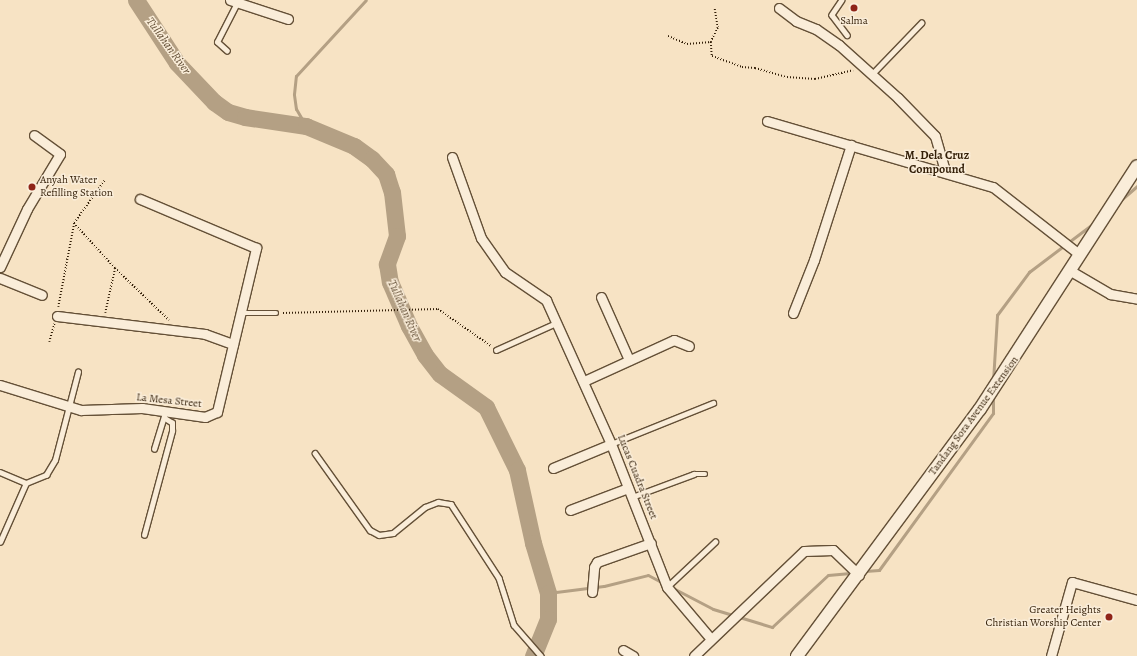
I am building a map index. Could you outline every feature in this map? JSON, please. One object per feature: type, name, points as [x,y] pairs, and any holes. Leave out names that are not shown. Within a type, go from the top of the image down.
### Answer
[{"type":"main road","name":"Tandang Sora Avenue Extension","points":[[796,656],[859,575],[1005,373],[1079,254],[1137,166]]},
{"type":"street","points":[[234,2],[288,19]]},
{"type":"street","points":[[779,8],[796,22],[816,29],[834,41],[872,74],[935,136],[945,172]]},
{"type":"street","points":[[767,121],[945,172],[1001,192],[1079,254]]},
{"type":"street","points":[[0,267],[27,209],[60,154],[34,134]]},
{"type":"street","points":[[793,313],[814,260],[851,145]]},
{"type":"street","name":"Lucas Cuadra Street","points":[[452,157],[481,238],[505,272],[546,300],[558,322],[611,444],[667,587],[711,640]]},
{"type":"street","name":"La Mesa Street","points":[[0,385],[69,406],[93,410],[142,408],[165,414],[205,417],[218,412],[256,248],[140,199]]},
{"type":"street","points":[[1069,270],[1110,294],[1137,299]]},
{"type":"street","points":[[0,278],[42,295]]},
{"type":"street","points":[[601,297],[629,360]]},
{"type":"street","points":[[56,316],[205,334],[233,344]]},
{"type":"street","points":[[584,381],[674,340],[689,346]]},
{"type":"street","points":[[553,468],[611,444]]},
{"type":"street","points":[[570,510],[630,492]]},
{"type":"street","points":[[592,592],[594,567],[597,562],[651,544]]},
{"type":"street","points":[[694,656],[804,551],[833,550],[859,575]]},
{"type":"street","points":[[1051,656],[1072,582],[1137,600]]},
{"type":"street","points":[[623,650],[633,656]]},
{"type":"lane","points":[[842,0],[832,15],[847,35]]},
{"type":"lane","points":[[227,51],[217,42],[234,2]]},
{"type":"lane","points":[[872,74],[921,23]]},
{"type":"lane","points":[[240,312],[276,313]]},
{"type":"lane","points":[[496,350],[558,322]]},
{"type":"lane","points":[[0,472],[26,483],[41,479],[52,468],[78,372]]},
{"type":"lane","points":[[611,444],[713,403]]},
{"type":"lane","points":[[154,449],[165,414]]},
{"type":"lane","points":[[144,535],[172,431],[172,423],[165,414]]},
{"type":"lane","points":[[316,453],[370,530],[379,535],[393,533],[425,507],[438,502],[451,504],[499,578],[514,624],[541,656]]},
{"type":"lane","points":[[630,492],[694,474],[705,474]]},
{"type":"lane","points":[[0,542],[26,483]]},
{"type":"lane","points":[[667,587],[715,542]]},
{"type":"path","points":[[715,9],[718,28],[711,42],[712,56],[742,67],[755,68],[787,77],[815,79],[864,67]]},
{"type":"path","points":[[668,36],[687,44],[711,42]]},
{"type":"path","points":[[49,342],[56,316],[74,223],[104,181]]},
{"type":"path","points":[[74,223],[115,268],[164,315],[175,330]]},
{"type":"path","points":[[103,321],[115,268]]},
{"type":"path","points":[[276,313],[438,309],[496,350]]},
{"type":"waterway","name":"Tullahan River","points":[[136,0],[177,63],[214,102],[228,112],[245,117],[306,126],[354,146],[372,159],[386,174],[392,192],[397,236],[387,264],[390,282],[409,326],[425,355],[440,374],[486,407],[517,470],[533,543],[548,593],[548,619],[533,656]]},
{"type":"waterway","points":[[306,126],[296,109],[294,94],[296,76],[366,0]]},
{"type":"waterway","points":[[1122,199],[1137,186]]},
{"type":"waterway","points":[[993,381],[997,315],[1029,272],[1095,222]]},
{"type":"waterway","points":[[865,571],[879,570],[993,413],[993,397]]},
{"type":"waterway","points":[[671,587],[713,609],[772,627],[828,575],[853,573]]},
{"type":"waterway","points":[[548,593],[604,586],[648,575],[663,583]]},
{"type":"place","name":"Salma","points":[[854,8]]},
{"type":"place","name":"Anyah Water Refilling Station","points":[[32,187]]},
{"type":"place","name":"Greater Heights Christian Worship Center","points":[[1109,617]]},
{"type":"district","name":"M. Dela Cruz Compound","points":[[937,163]]}]
